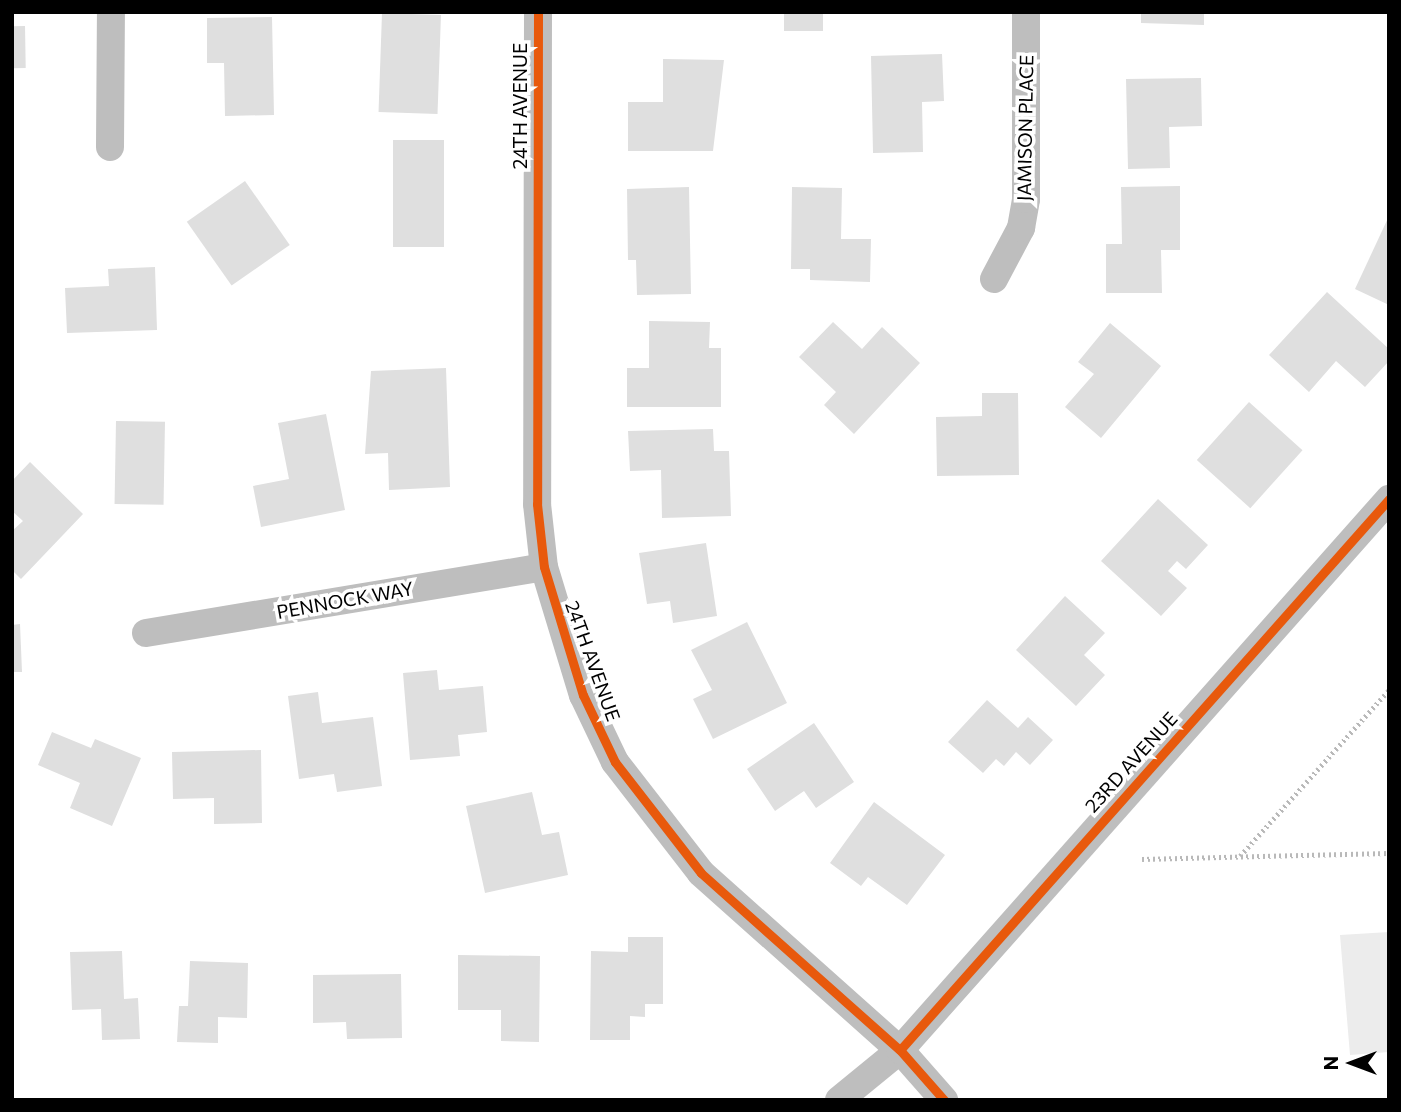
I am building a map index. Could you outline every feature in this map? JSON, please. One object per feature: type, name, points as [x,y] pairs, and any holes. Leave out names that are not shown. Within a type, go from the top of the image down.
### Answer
[{"type":"street","points":[[110,147],[111,12]]},
{"type":"street","name":"24TH AVENUE","points":[[538,12],[535,438],[544,566],[583,695],[615,762],[657,823],[701,873],[900,1050],[944,1100]]},
{"type":"street","name":"JAMISON PLACE","points":[[994,279],[1021,228],[1026,199],[1026,12]]},
{"type":"street","name":"23RD AVENUE","points":[[839,1100],[900,1050],[1389,499]]},
{"type":"street","name":"PENNOCK WAY","points":[[146,633],[544,566]]},
{"type":"path","points":[[1240,856],[1389,690]]},
{"type":"path","points":[[1142,859],[1389,853]]},
{"type":"shaded area","points":[[1389,932],[1389,1052],[1350,1055],[1340,935]]},
{"type":"building","points":[[784,12],[823,12],[823,31],[784,31]]},
{"type":"building","points":[[1141,12],[1204,12],[1204,25],[1141,23]]},
{"type":"building","points":[[382,13],[441,15],[438,114],[379,112]]},
{"type":"building","points":[[272,17],[274,115],[225,116],[224,63],[207,63],[207,18]]},
{"type":"building","points":[[12,26],[25,26],[26,68],[13,68]]},
{"type":"building","points":[[942,54],[944,101],[922,102],[923,152],[873,153],[871,56]]},
{"type":"building","points":[[663,59],[724,60],[713,151],[628,151],[628,102],[663,102]]},
{"type":"building","points":[[1201,78],[1202,126],[1169,127],[1170,168],[1128,169],[1126,79]]},
{"type":"building","points":[[393,140],[444,140],[444,247],[393,247]]},
{"type":"building","points":[[245,181],[290,245],[232,286],[187,222]]},
{"type":"building","points":[[1180,186],[1180,250],[1161,250],[1162,293],[1106,293],[1106,244],[1122,244],[1121,187]]},
{"type":"building","points":[[689,187],[691,294],[637,295],[636,260],[628,260],[627,189]]},
{"type":"building","points":[[792,187],[842,188],[841,239],[871,239],[870,282],[810,280],[810,269],[791,269]]},
{"type":"building","points":[[1389,216],[1389,305],[1355,289]]},
{"type":"building","points":[[155,267],[157,330],[67,333],[65,288],[109,286],[108,269]]},
{"type":"building","points":[[1327,292],[1389,349],[1389,361],[1365,387],[1336,361],[1309,392],[1269,355]]},
{"type":"building","points":[[649,321],[710,322],[709,348],[721,348],[721,407],[627,407],[627,368],[649,368]]},
{"type":"building","points":[[833,322],[862,349],[882,327],[920,363],[854,434],[824,405],[836,392],[799,357]]},
{"type":"building","points":[[1110,323],[1161,366],[1101,438],[1065,407],[1094,374],[1078,362]]},
{"type":"building","points":[[446,368],[450,487],[389,490],[388,453],[365,454],[371,371]]},
{"type":"building","points":[[982,393],[1018,393],[1019,475],[937,476],[936,417],[982,416]]},
{"type":"building","points":[[1249,402],[1303,450],[1250,508],[1197,460]]},
{"type":"building","points":[[326,414],[345,510],[261,527],[253,486],[289,479],[278,423]]},
{"type":"building","points":[[116,421],[165,422],[164,505],[115,504]]},
{"type":"building","points":[[713,429],[714,451],[729,451],[731,516],[662,518],[661,470],[630,471],[628,431]]},
{"type":"building","points":[[30,462],[83,514],[21,579],[12,570],[12,531],[23,521],[12,511],[12,481]]},
{"type":"building","points":[[1158,499],[1208,545],[1186,569],[1177,561],[1168,571],[1187,588],[1161,616],[1101,561]]},
{"type":"building","points":[[706,543],[717,616],[673,623],[670,601],[647,604],[639,553]]},
{"type":"building","points":[[1065,596],[1105,633],[1084,655],[1105,675],[1076,706],[1016,650]]},
{"type":"building","points":[[747,622],[787,703],[713,739],[693,699],[712,690],[691,650]]},
{"type":"building","points":[[20,624],[22,672],[12,672],[12,625]]},
{"type":"building","points":[[437,670],[439,690],[483,686],[487,732],[458,735],[460,756],[410,760],[403,673]]},
{"type":"building","points":[[318,692],[322,723],[373,717],[382,786],[337,792],[334,774],[299,779],[288,696]]},
{"type":"building","points":[[987,700],[1018,728],[1028,717],[1053,740],[1030,765],[1016,752],[1004,766],[996,759],[983,773],[948,742]]},
{"type":"building","points":[[814,723],[854,782],[816,808],[804,791],[775,811],[747,769]]},
{"type":"building","points":[[52,732],[91,748],[95,739],[141,758],[112,826],[70,808],[80,783],[38,765]]},
{"type":"building","points":[[261,750],[262,823],[214,824],[214,798],[173,799],[172,752]]},
{"type":"building","points":[[532,792],[542,835],[559,832],[568,875],[485,893],[466,806]]},
{"type":"building","points":[[874,802],[945,855],[907,905],[868,877],[861,886],[830,863]]},
{"type":"building","points":[[628,937],[663,937],[663,1004],[645,1004],[645,1017],[630,1016],[630,1040],[590,1040],[591,951],[628,952]]},
{"type":"building","points":[[122,951],[124,999],[138,998],[140,1039],[102,1040],[101,1009],[72,1010],[70,952]]},
{"type":"building","points":[[458,955],[540,956],[539,1042],[501,1041],[501,1010],[458,1010]]},
{"type":"building","points":[[190,961],[248,963],[247,1018],[218,1017],[218,1043],[177,1042],[179,1006],[188,1006]]},
{"type":"building","points":[[401,974],[402,1038],[347,1039],[346,1022],[313,1023],[313,975]]},
{"type":"cycle path","points":[[538,12],[537,504],[544,567],[583,695],[615,762],[701,873],[900,1050],[944,1100]]},
{"type":"cycle path","points":[[900,1050],[1389,499]]}]
